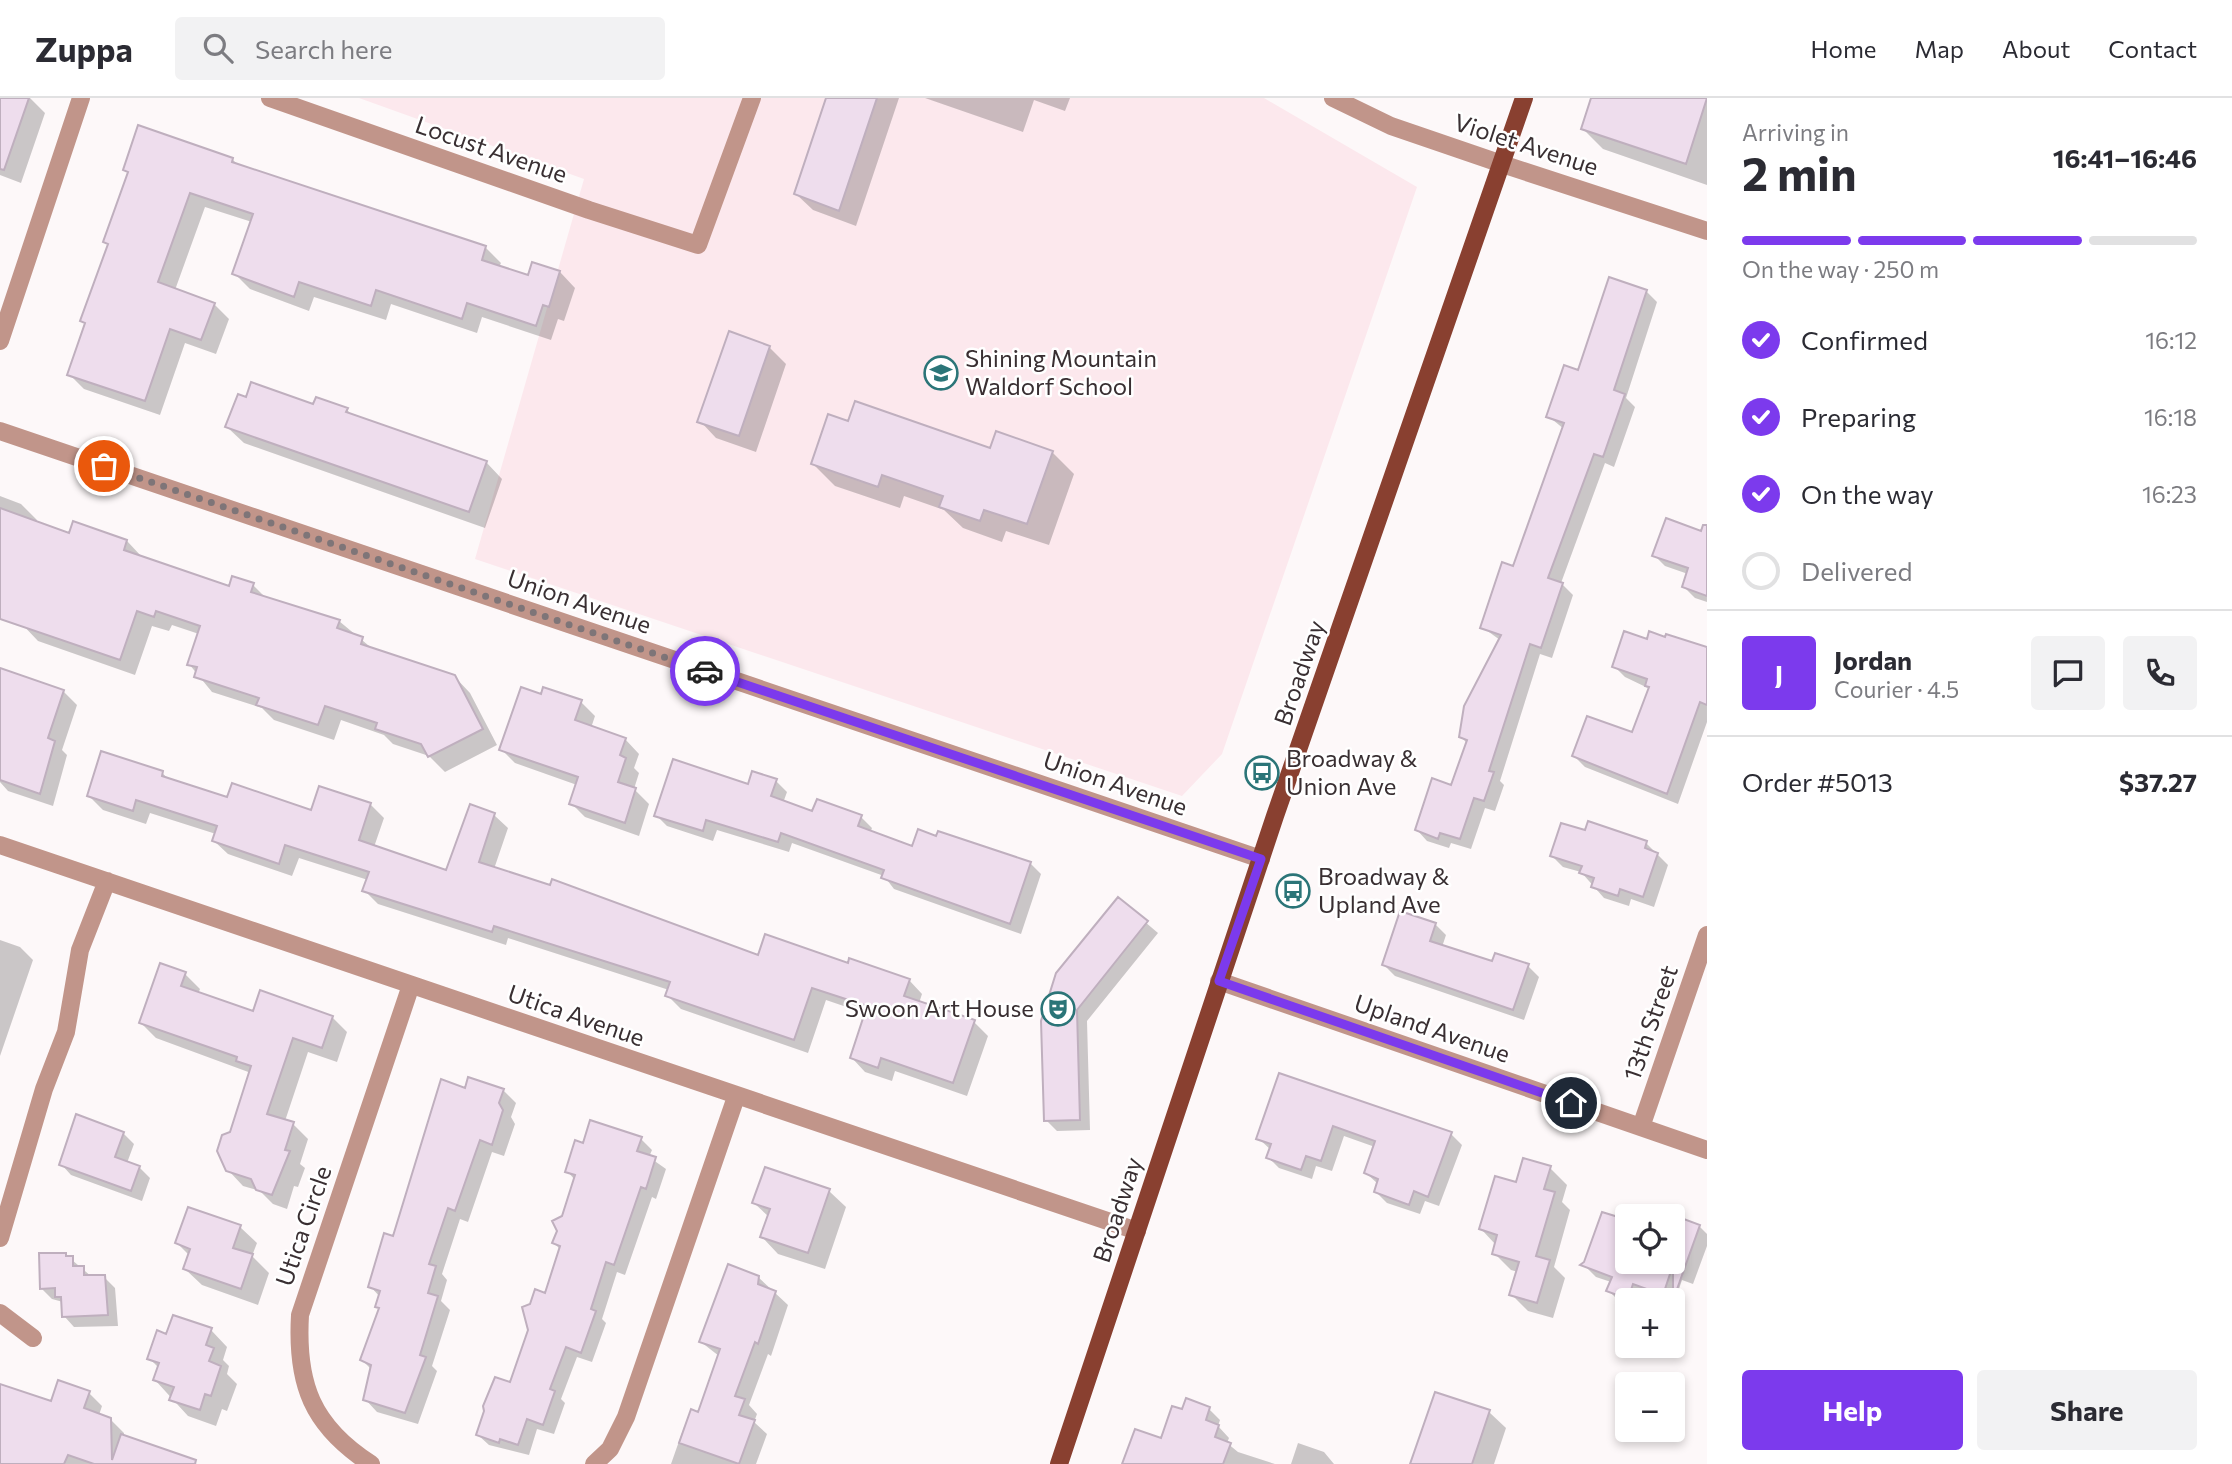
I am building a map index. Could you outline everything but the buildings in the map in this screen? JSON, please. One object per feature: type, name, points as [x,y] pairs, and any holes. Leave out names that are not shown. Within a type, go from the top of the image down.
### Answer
[{"type":"main road","name":"Broadway","points":[[1059,1464],[1219,981],[1524,98]]},
{"type":"street","points":[[0,341],[81,98]]},
{"type":"street","name":"Locust Avenue","points":[[270,98],[576,206],[698,245],[751,98]]},
{"type":"street","name":"Violet Avenue","points":[[1333,98],[1391,126],[1707,231]]},
{"type":"street","name":"Union Avenue","points":[[0,431],[1261,859]]},
{"type":"street","name":"Utica Avenue","points":[[0,845],[225,918],[736,1097],[1137,1231]]},
{"type":"street","points":[[0,1238],[44,1089],[66,1032],[80,950],[107,881]]},
{"type":"street","name":"13th Street","points":[[1641,1128],[1707,935]]},
{"type":"street","name":"Upland Avenue","points":[[1219,981],[1707,1150]]},
{"type":"street","name":"Utica Circle","points":[[372,1464],[345,1447],[321,1420],[305,1387],[298,1351],[300,1315],[411,985]]},
{"type":"street","points":[[594,1464],[610,1449],[626,1417],[736,1097]]},
{"type":"street","points":[[0,1313],[33,1338]]},
{"type":"shaded area","name":"Shining Mountain Waldorf School","points":[[359,98],[1264,98],[1417,187],[1222,754],[1182,796],[475,559],[584,179]]},
{"type":"way so far","points":[[104,466],[705,671]]},
{"type":"place","name":"Shining Mountain Waldorf School","points":[[941,373]]},
{"type":"place","name":"Broadway & Union Ave","points":[[1262,773]]},
{"type":"place","name":"Broadway & Upland Ave","points":[[1293,891]]},
{"type":"place","name":"Swoon Art House","points":[[1058,1009]]},
{"type":"route","points":[[705,671],[1261,859],[1219,981],[1571,1103]]}]
